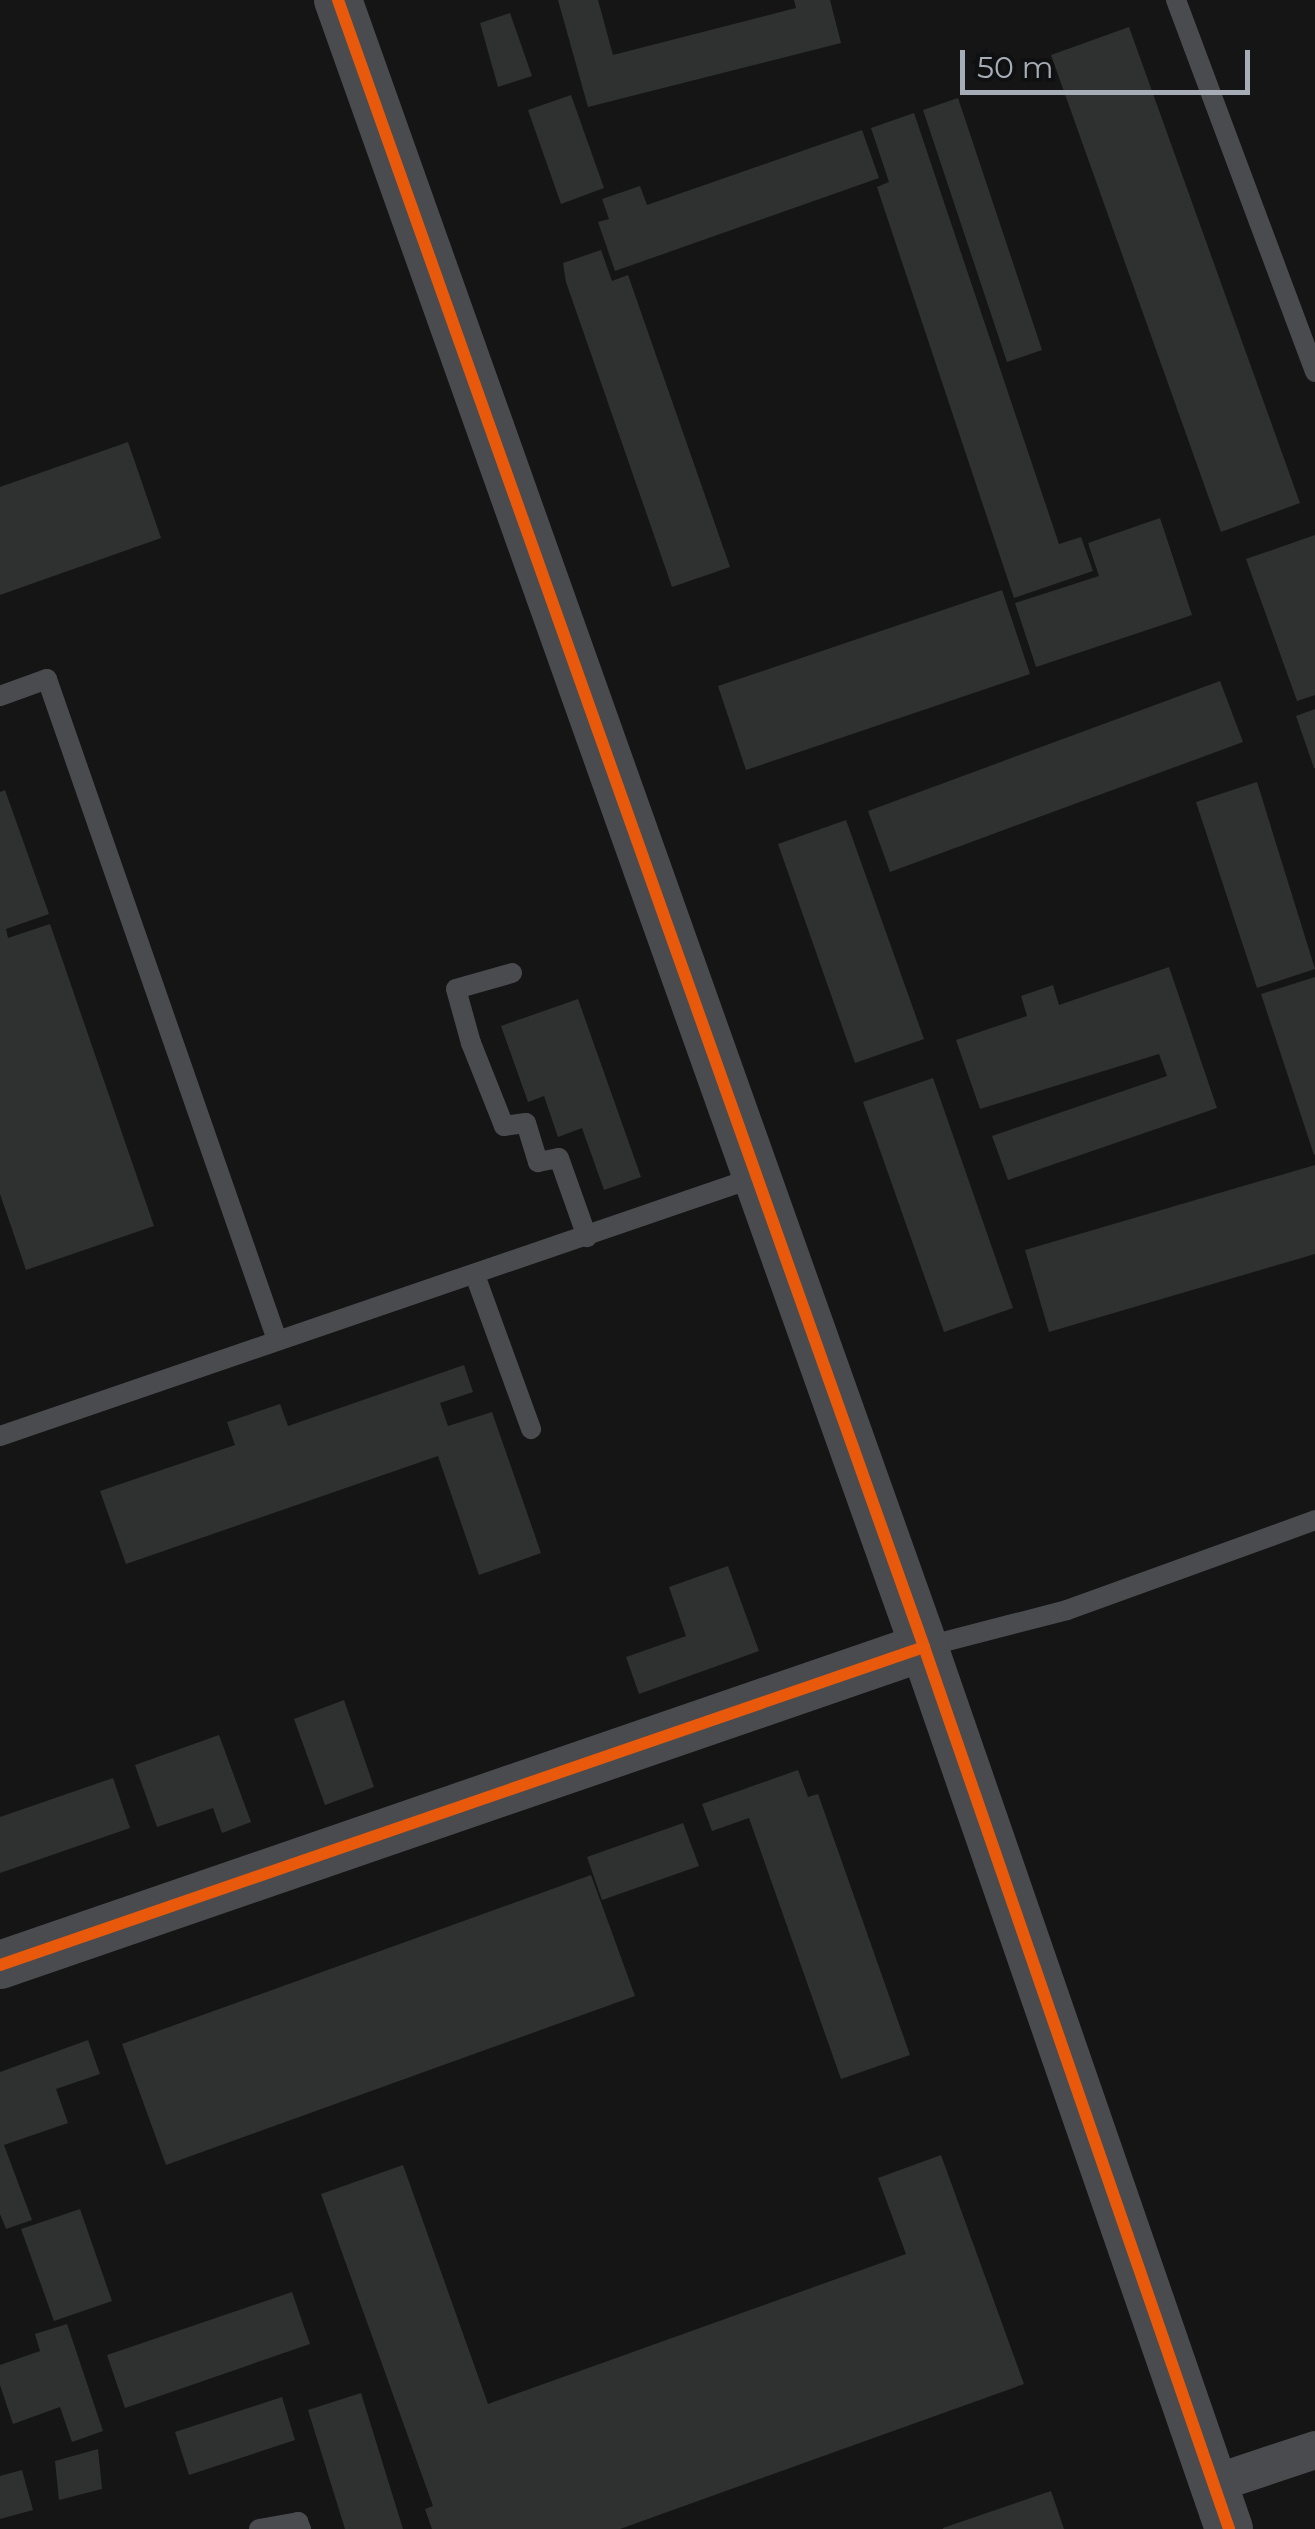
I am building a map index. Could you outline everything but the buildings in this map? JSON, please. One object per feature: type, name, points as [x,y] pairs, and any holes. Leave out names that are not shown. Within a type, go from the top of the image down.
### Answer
[{"type":"street","points":[[338,0],[753,1178],[924,1647],[1229,2529]]},
{"type":"street","points":[[0,1965],[924,1647]]},
{"type":"street","points":[[1213,2484],[1315,2450]]},
{"type":"lane","points":[[1176,0],[1315,372]]},
{"type":"lane","points":[[0,696],[48,679],[276,1340]]},
{"type":"lane","points":[[512,973],[456,989],[470,1043],[504,1126],[526,1123],[538,1162],[559,1158],[587,1237]]},
{"type":"lane","points":[[0,1436],[753,1178]]},
{"type":"lane","points":[[475,1274],[530,1428]]},
{"type":"lane","points":[[924,1647],[1067,1610],[1315,1520]]},
{"type":"lane","points":[[259,2529],[298,2522],[301,2529]]},
{"type":"cycle path","points":[[338,0],[924,1647],[1229,2529]]},
{"type":"cycle path","points":[[0,1965],[924,1647]]}]
